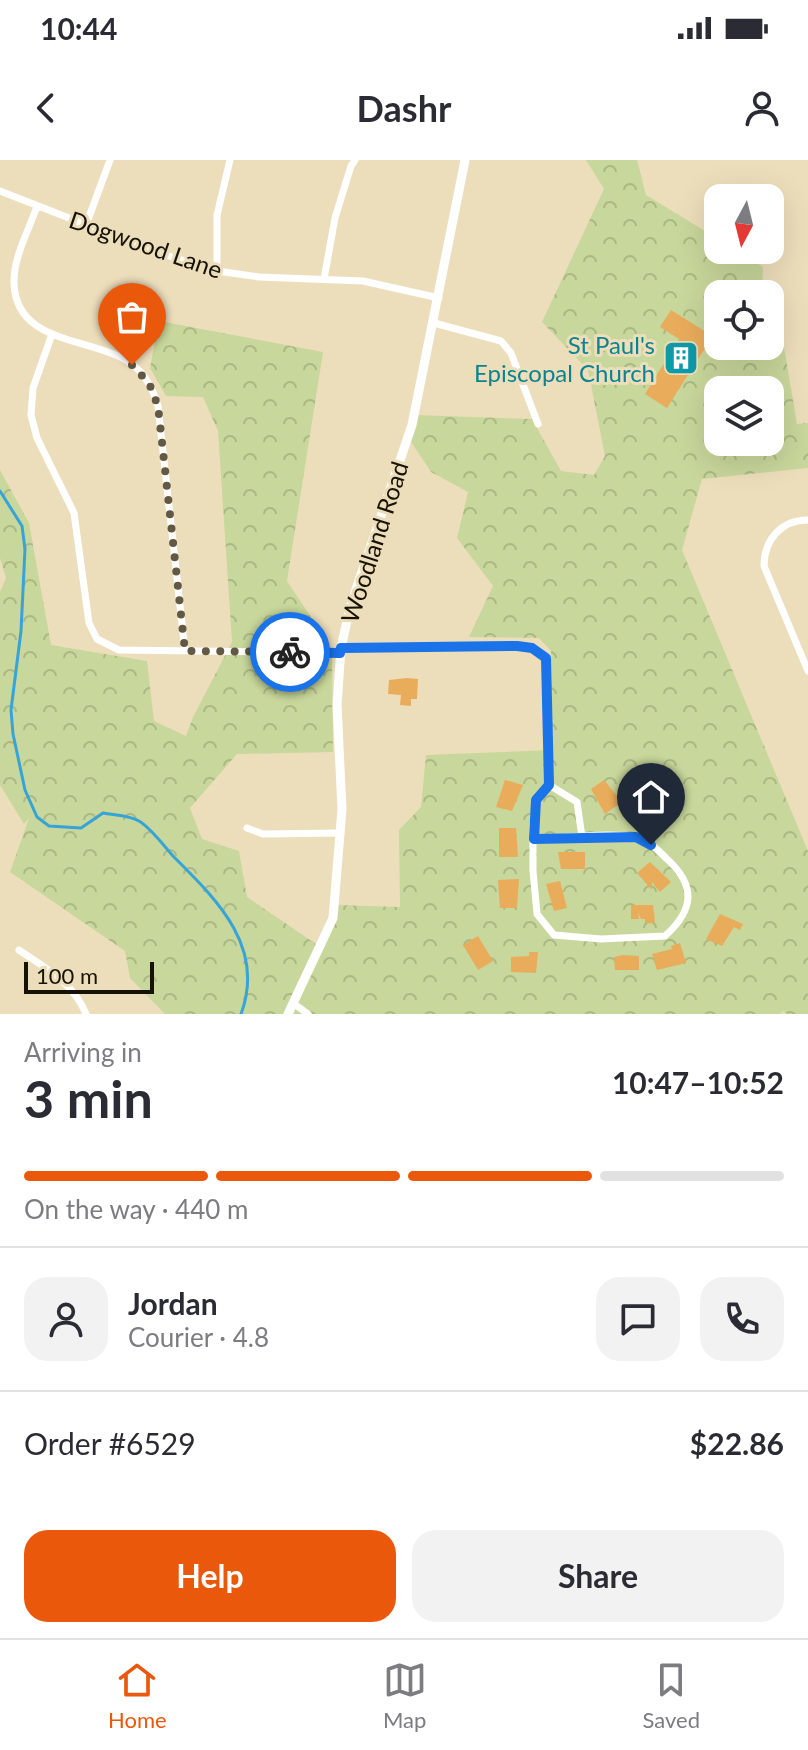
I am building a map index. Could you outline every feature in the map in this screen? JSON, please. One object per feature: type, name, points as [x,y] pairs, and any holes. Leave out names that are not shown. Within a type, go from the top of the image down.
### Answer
[{"type":"street","points":[[86,225],[110,160]]},
{"type":"street","points":[[217,271],[217,215],[230,160]]},
{"type":"street","points":[[324,279],[335,218],[355,160]]},
{"type":"street","name":"Woodland Road","points":[[288,1014],[333,918],[341,833],[337,705],[340,650],[350,607],[412,425],[465,160]]},
{"type":"street","name":"Dogwood Lane","points":[[0,191],[183,262],[217,271],[259,277],[363,281],[439,298]]},
{"type":"street","points":[[37,206],[17,264],[15,294],[24,314],[52,334],[124,359],[142,373],[155,393],[185,651]]},
{"type":"street","points":[[434,323],[501,341],[511,353],[538,424]]},
{"type":"street","points":[[52,334],[33,388],[31,415],[37,438],[74,513],[92,632],[103,644],[119,650],[517,646],[540,652],[546,658],[549,785],[536,800],[534,839],[537,914],[554,935],[601,939],[665,936],[682,919],[689,891],[676,867],[651,845],[636,837],[534,839]]},
{"type":"street","points":[[808,520],[793,522],[776,532],[766,548],[764,566],[808,671]]},
{"type":"street","points":[[549,785],[577,802],[582,837]]},
{"type":"street","points":[[247,828],[263,834],[341,833]]},
{"type":"street","points":[[19,950],[65,981],[80,1000],[86,1014]]},
{"type":"street","points":[[293,1003],[308,1014]]},
{"type":"green space","points":[[586,160],[637,160],[646,195],[704,230],[704,264],[758,264],[763,267],[763,280],[704,280],[704,360],[784,360],[784,347],[797,424],[808,423],[808,468],[702,479],[682,550],[808,851],[808,1014],[787,1014],[783,1011],[780,1014],[165,1014],[130,978],[125,951],[10,872],[29,818],[24,824],[0,785],[0,592],[6,578],[0,558],[0,470],[29,523],[51,645],[147,661],[154,721],[186,736],[232,642],[218,431],[203,397],[166,396],[150,368],[159,321],[323,352],[287,581],[332,649],[333,752],[237,754],[190,808],[202,839],[239,851],[247,897],[316,944],[336,905],[400,907],[399,830],[421,807],[426,755],[552,750],[551,651],[539,638],[469,637],[493,586],[457,538],[468,492],[431,472],[408,437],[414,415],[532,419],[561,471],[594,475],[605,456],[588,370],[542,322],[604,189]]},
{"type":"building","name":"St Paul's Episcopal Church","points":[[671,310],[704,331],[704,351],[667,408],[645,394],[679,339],[660,327]]},
{"type":"building","points":[[418,679],[417,699],[411,699],[411,706],[400,705],[401,695],[388,694],[389,680]]},
{"type":"building","points":[[505,780],[523,785],[512,811],[496,807]]},
{"type":"building","points":[[604,780],[622,802],[605,814],[591,789]]},
{"type":"building","points":[[641,795],[666,810],[654,828],[631,810]]},
{"type":"building","points":[[499,828],[516,828],[518,857],[499,857]]},
{"type":"building","points":[[558,852],[585,852],[585,869],[561,869]]},
{"type":"building","points":[[650,862],[671,882],[660,892],[652,882],[652,890],[637,873]]},
{"type":"building","points":[[519,879],[517,908],[500,908],[498,880]]},
{"type":"building","points":[[560,881],[567,908],[554,911],[546,884]]},
{"type":"building","points":[[631,905],[653,905],[655,923],[645,923],[638,912],[639,919],[631,919]]},
{"type":"building","points":[[720,914],[743,924],[740,930],[734,927],[722,946],[706,939]]},
{"type":"building","points":[[478,936],[493,961],[478,970],[463,945]]},
{"type":"building","points":[[680,943],[686,963],[657,970],[652,954],[672,949],[671,946]]},
{"type":"building","points":[[529,952],[538,952],[536,973],[511,972],[511,957],[529,956]]},
{"type":"building","points":[[639,956],[639,970],[615,970],[614,957]]},
{"type":"waterway","points":[[0,491],[22,526],[25,549],[21,631],[11,710],[25,790],[37,817],[49,826],[81,828],[103,813],[131,818],[148,828],[206,890],[233,926],[247,967],[247,990],[241,1014]]},
{"type":"way so far","points":[[132,365],[149,383],[158,406],[185,651],[290,652]]},
{"type":"place","name":"St Paul's Episcopal Church","points":[[681,358]]},
{"type":"route","points":[[290,652],[340,653],[341,648],[517,646],[540,652],[546,658],[549,785],[536,800],[534,839],[636,837],[651,845]]}]
